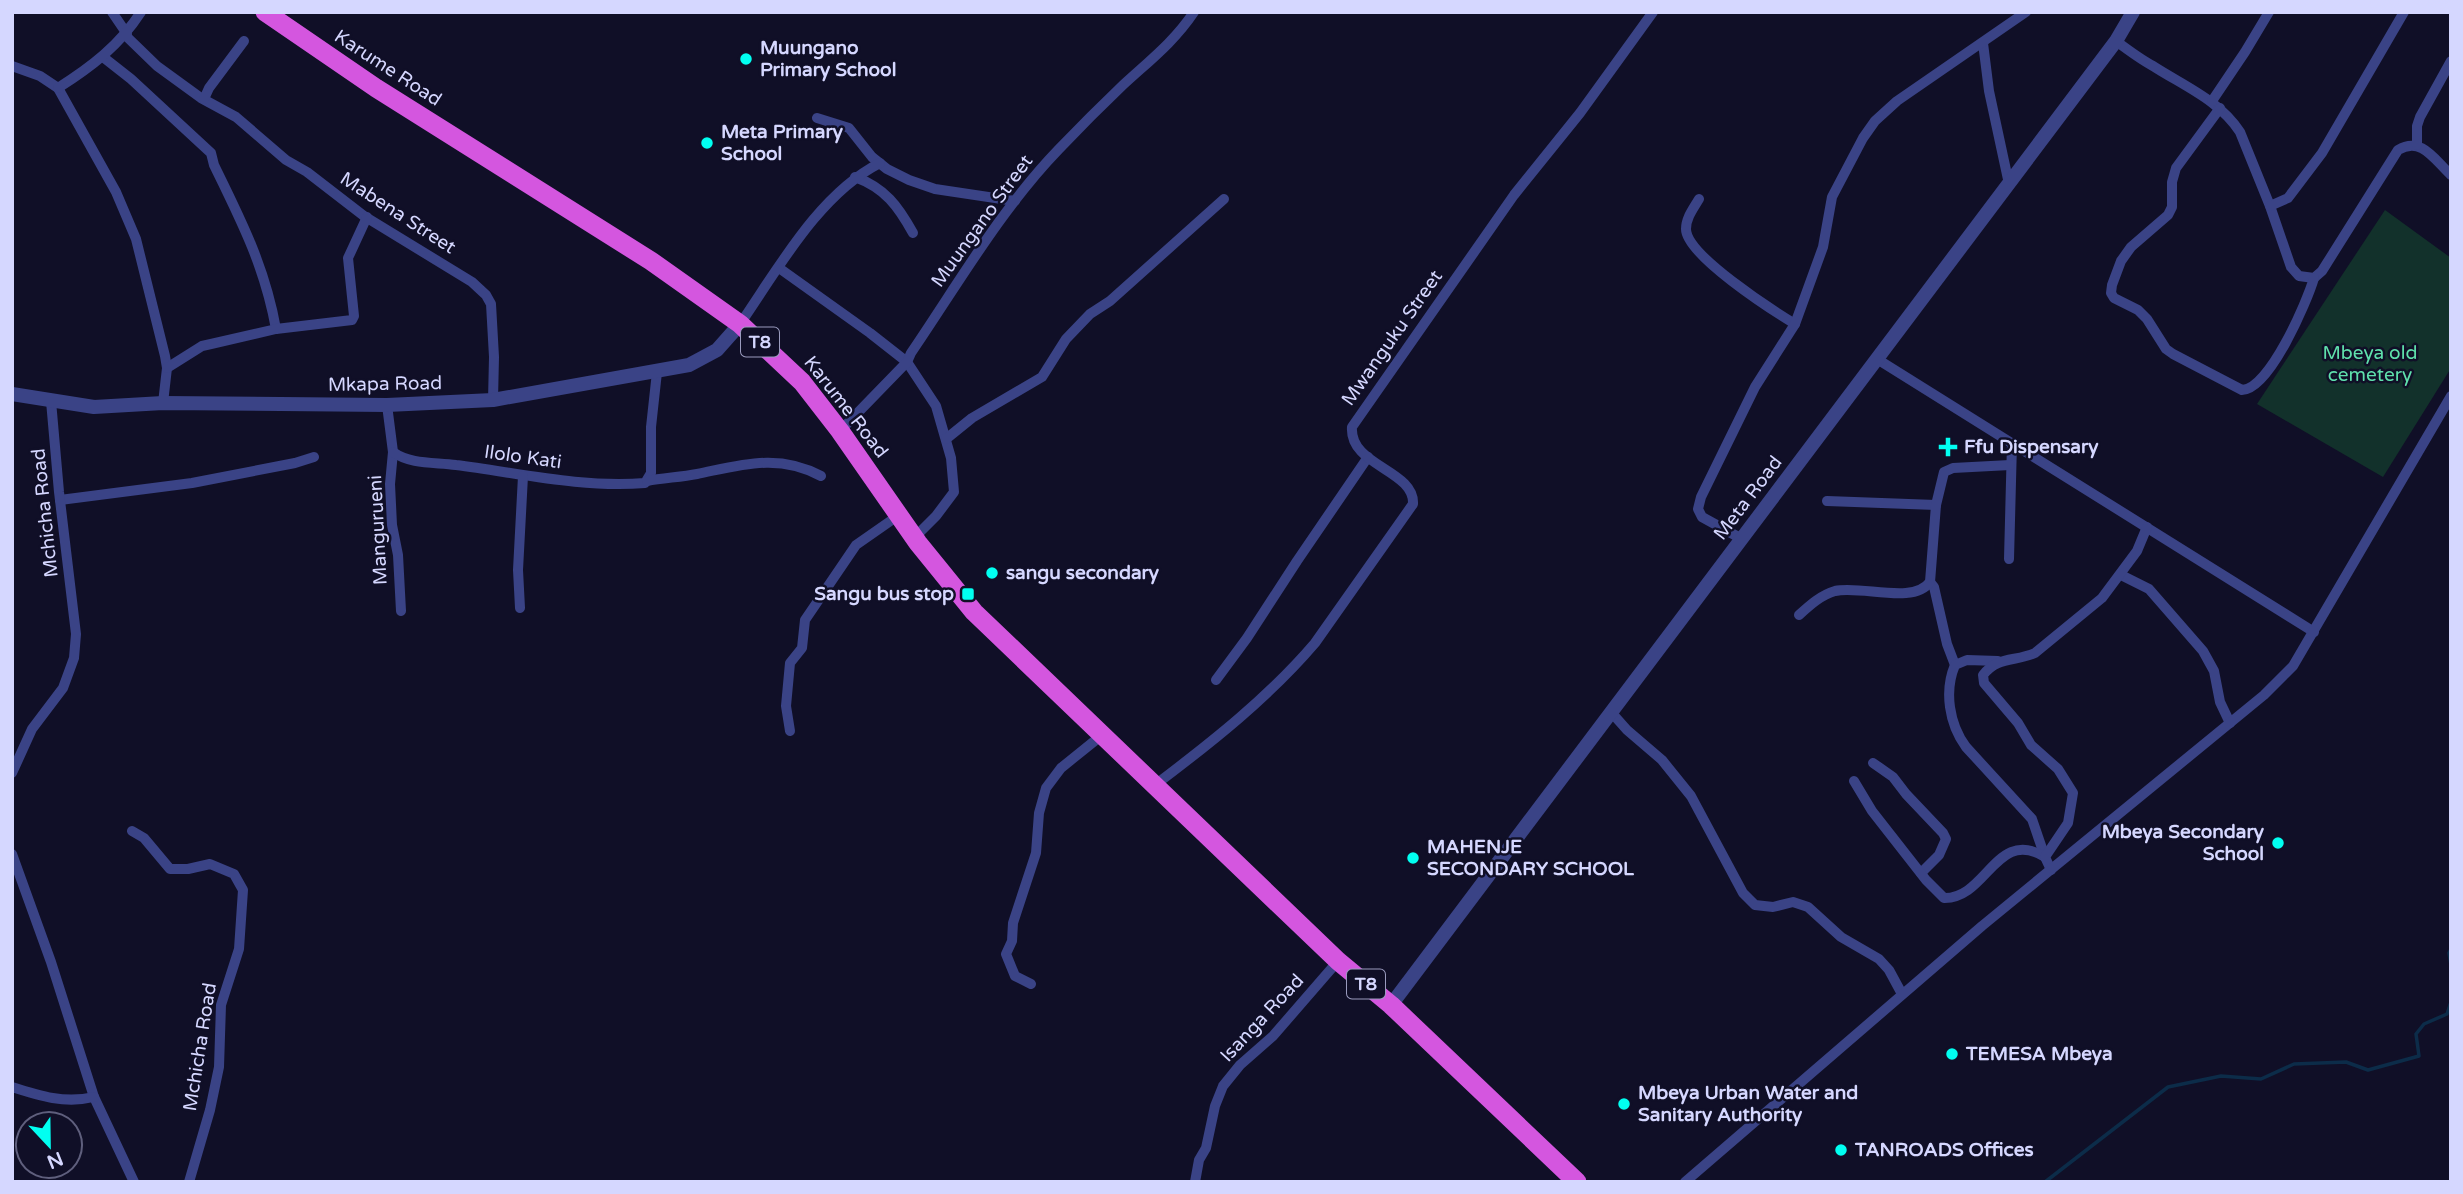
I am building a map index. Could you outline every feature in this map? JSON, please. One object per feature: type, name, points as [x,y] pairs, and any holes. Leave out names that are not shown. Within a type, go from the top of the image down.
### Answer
[{"type":"highway","name":"Karume Road","points":[[265,12],[376,88],[651,261],[740,324],[802,382],[899,516],[974,612],[1156,785]]},
{"type":"highway","name":"T8","points":[[1156,785],[1338,961],[1391,1005],[1577,1182]]},
{"type":"street","name":"Mabena Street","points":[[112,12],[126,35],[157,66],[203,99],[236,117],[286,160],[307,172],[368,217],[472,282],[486,295],[491,304],[493,400]]},
{"type":"street","points":[[58,88],[103,57],[126,35],[141,12]]},
{"type":"street","name":"Muungano Street","points":[[840,431],[907,362],[1015,201],[1058,150],[1123,85],[1178,36],[1194,12]]},
{"type":"street","name":"Mwanguku Street","points":[[1156,785],[1276,685],[1298,663],[1413,504],[1413,496],[1406,486],[1357,449],[1352,427],[1514,195],[1584,108],[1653,12]]},
{"type":"street","points":[[1742,539],[1702,517],[1698,509],[1701,497],[1755,387],[1795,324],[1823,247],[1832,197],[1863,138],[1875,121],[1897,101],[2026,12]]},
{"type":"street","name":"Meta Road","points":[[1391,1005],[2116,41],[2133,12]]},
{"type":"street","points":[[2269,12],[2176,168],[2172,182],[2172,206],[2168,215],[2131,247],[2114,274],[2111,293],[2114,298],[2138,310],[2166,349],[2242,390],[2248,390],[2262,379],[2293,330],[2314,278],[2322,271],[2398,150],[2412,144],[2417,145],[2451,174]]},
{"type":"street","points":[[2270,206],[2288,198],[2322,153],[2404,12]]},
{"type":"street","points":[[203,99],[244,41]]},
{"type":"street","points":[[2116,41],[2216,104],[2240,132],[2294,272],[2306,278],[2314,278]]},
{"type":"street","points":[[1983,43],[1989,92],[2009,184]]},
{"type":"street","points":[[12,57],[17,68],[40,76],[58,88],[116,192],[136,239],[167,368],[163,403]]},
{"type":"street","points":[[103,57],[131,79],[211,153],[214,165],[255,250],[272,305],[276,329]]},
{"type":"street","points":[[2417,145],[2420,117],[2451,61]]},
{"type":"street","points":[[817,118],[849,128],[872,157],[909,180],[935,189],[1015,201]]},
{"type":"street","points":[[740,324],[826,204],[855,177],[880,163]]},
{"type":"street","points":[[855,177],[876,186],[887,195],[913,233]]},
{"type":"street","points":[[946,439],[972,418],[1042,377],[1066,339],[1090,314],[1110,300],[1224,199]]},
{"type":"street","points":[[1699,200],[1687,220],[1686,230],[1692,246],[1718,269],[1795,324]]},
{"type":"street","points":[[167,368],[202,346],[276,329],[348,321],[354,318],[348,258],[368,217]]},
{"type":"street","points":[[779,268],[907,362],[936,406],[951,458],[954,492],[936,516],[915,537]]},
{"type":"street","name":"Mkapa Road","points":[[12,394],[94,407],[163,403],[387,405],[493,400],[689,365],[717,350],[740,324]]},
{"type":"street","points":[[1877,359],[2314,632]]},
{"type":"street","points":[[648,480],[657,372]]},
{"type":"street","points":[[1685,1182],[1902,994],[2264,695],[2292,666],[2314,632],[2451,396]]},
{"type":"street","name":"Mchicha Road","points":[[14,770],[32,729],[63,688],[74,658],[76,634],[51,401]]},
{"type":"street","name":"Mangurueni","points":[[387,405],[393,452],[390,484],[401,611]]},
{"type":"street","points":[[2009,559],[2012,443]]},
{"type":"street","name":"Ilolo Kati","points":[[393,452],[399,457],[414,461],[581,482],[639,483],[772,462],[799,466],[821,476]]},
{"type":"street","points":[[60,500],[192,483],[314,457]]},
{"type":"street","points":[[1216,680],[1368,457]]},
{"type":"street","points":[[1799,615],[1812,603],[1835,592],[1920,592],[1930,582],[1936,505],[1947,470],[2010,465]]},
{"type":"street","points":[[520,608],[518,570],[523,476]]},
{"type":"street","points":[[1827,500],[1936,505]]},
{"type":"street","points":[[790,731],[786,706],[790,663],[802,648],[805,620],[856,545],[899,516]]},
{"type":"street","points":[[1955,665],[1967,660],[1998,661],[2035,653],[2102,598],[2137,551],[2147,527]]},
{"type":"street","points":[[2121,575],[2149,589],[2203,651],[2214,671],[2220,702],[2230,723]]},
{"type":"street","points":[[1930,582],[1934,587],[1947,644],[1955,665],[1950,678],[1949,694],[1959,737],[2032,819],[2051,870]]},
{"type":"street","points":[[1998,661],[1984,672],[1984,683],[2018,723],[2031,745],[2058,769],[2073,793],[2068,823],[2045,857]]},
{"type":"street","points":[[1611,712],[1634,737],[1662,760],[1691,796],[1743,894],[1755,905],[1773,907],[1793,902],[1808,907],[1841,937],[1879,958],[1902,994]]},
{"type":"street","points":[[1031,984],[1015,976],[1006,954],[1012,942],[1013,923],[1036,853],[1046,788],[1055,775],[1102,735]]},
{"type":"street","points":[[1873,763],[1893,776],[1946,839],[1939,855],[1921,873]]},
{"type":"street","points":[[1854,781],[1871,811],[1940,895],[1947,898],[1964,891],[2004,856],[2017,849],[2028,849],[2045,857]]},
{"type":"street","name":"Mchicha Road","points":[[132,831],[144,838],[170,869],[188,869],[210,864],[234,874],[243,890],[239,949],[221,1005],[219,1067],[210,1110],[188,1182]]},
{"type":"street","points":[[12,854],[51,962],[94,1097],[134,1182]]},
{"type":"street","name":"Isanga Road","points":[[1195,1178],[1223,1086],[1240,1065],[1273,1036],[1338,961]]},
{"type":"street","points":[[12,1087],[47,1098],[65,1100],[94,1097]]},
{"type":"green space","name":"Mbeya old cemetery","points":[[2385,210],[2451,258],[2451,368],[2383,477],[2257,404]]},
{"type":"waterway","points":[[2451,949],[2451,965]]},
{"type":"waterway","points":[[2045,1182],[2168,1087],[2221,1076],[2261,1079],[2294,1064],[2346,1062],[2368,1070],[2419,1056],[2416,1034],[2424,1024],[2447,1014],[2451,1002]]},
{"type":"place","name":"Muungano Primary School","points":[[746,59]]},
{"type":"place","name":"Meta Primary School","points":[[707,143]]},
{"type":"place","name":"Ffu Dispensary","points":[[1948,447]]},
{"type":"place","name":"sangu secondary","points":[[992,573]]},
{"type":"place","name":"Sangu bus stop","points":[[968,594]]},
{"type":"place","name":"Mbeya Secondary School","points":[[2278,843]]},
{"type":"place","name":"MAHENJE SECONDARY SCHOOL","points":[[1413,858]]},
{"type":"place","name":"TEMESA Mbeya","points":[[1952,1054]]},
{"type":"place","name":"Mbeya Urban Water and Sanitary Authority","points":[[1624,1104]]},
{"type":"place","name":"TANROADS Offices","points":[[1841,1150]]}]
